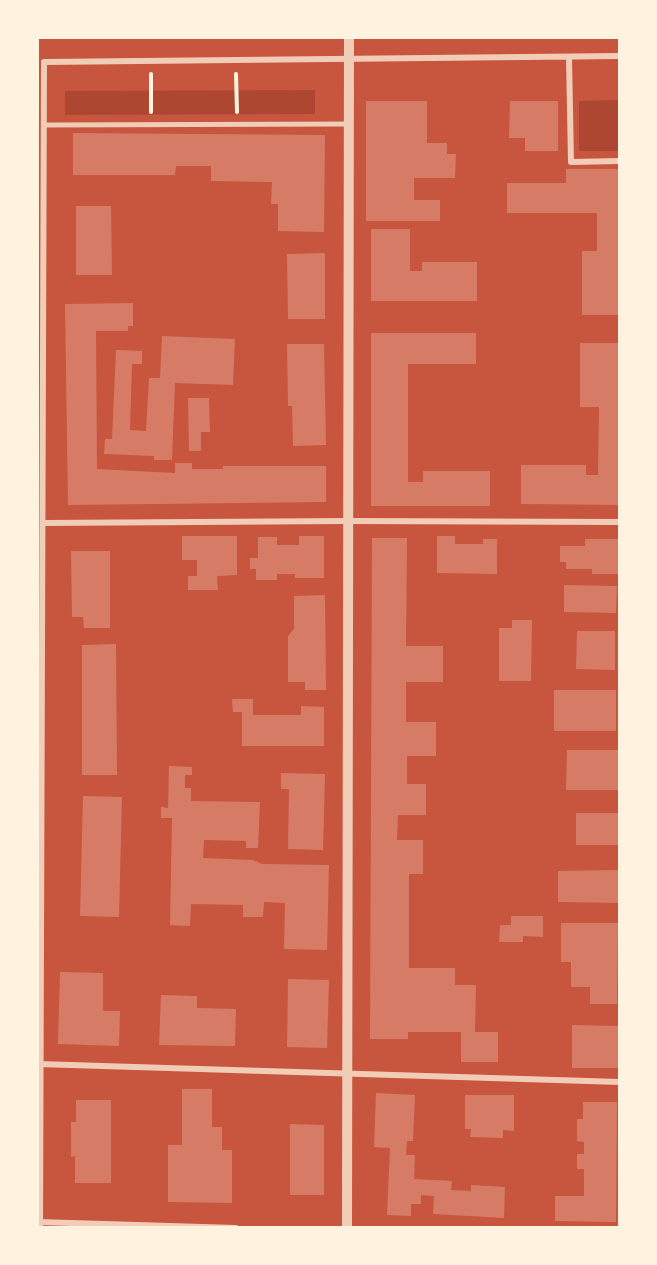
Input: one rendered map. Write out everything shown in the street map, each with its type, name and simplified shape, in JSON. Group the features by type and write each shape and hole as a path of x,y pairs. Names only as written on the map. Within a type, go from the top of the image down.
{"street":[{"path":"347,1227 349,38"},
{"path":"236,1227 39,1224 40,523 45,62 620,56"},
{"path":"569,57 571,162 620,161"},
{"path":"44,125 349,124"},
{"path":"40,523 620,522"},
{"path":"39,1064 620,1082"}],"path":[{"path":"235,60 237,124"},
{"path":"151,61 151,125"}],"shaded area":[{"path":"315,90 315,114 65,115 65,91"},
{"path":"619,100 619,151 579,151 579,101"}],"building":[{"path":"366,101 427,101 427,143 447,143 447,154 456,154 455,178 414,178 414,200 440,200 440,221 366,221"},
{"path":"510,101 558,101 558,151 525,151 525,138 509,138"},
{"path":"73,133 325,135 324,232 278,231 278,204 271,204 272,182 211,181 211,166 176,166 175,175 73,175"},
{"path":"566,169 620,169 620,315 582,315 582,251 597,251 597,213 507,213 507,183 566,183"},
{"path":"76,206 111,206 112,275 76,275"},
{"path":"371,229 410,229 410,271 422,271 422,262 477,262 477,301 371,301"},
{"path":"325,253 325,319 288,319 287,254"},
{"path":"133,303 133,326 128,326 128,331 96,331 97,469 175,473 175,463 192,463 192,469 223,469 223,466 326,466 326,502 68,505 65,304"},
{"path":"371,333 476,333 476,364 408,364 408,482 423,482 423,471 490,471 490,506 371,506"},
{"path":"162,336 235,339 233,385 175,383 172,460 154,460 154,456 104,454 105,439 112,439 116,350 142,351 142,364 132,364 130,430 146,431 149,378 160,378"},
{"path":"580,343 620,343 620,505 521,504 521,465 586,465 586,475 598,475 599,407 580,407"},
{"path":"287,344 324,344 326,445 293,446 292,406 288,406"},
{"path":"188,398 209,398 210,432 201,432 201,451 189,451"},
{"path":"182,536 237,536 237,575 217,576 218,590 188,590 188,576 197,576 197,560 182,560"},
{"path":"299,536 324,536 324,578 295,578 295,574 277,574 277,580 256,580 256,569 250,569 250,558 258,558 258,537 277,537 277,545 299,545"},
{"path":"437,536 455,536 455,544 483,544 483,539 497,539 497,574 437,573"},
{"path":"372,538 407,538 406,646 443,646 443,682 406,682 406,722 436,722 436,756 407,756 407,784 426,784 426,815 398,815 397,840 423,840 423,874 409,874 409,968 455,968 455,985 476,985 475,1032 498,1032 498,1062 461,1062 461,1032 408,1032 408,1039 370,1039"},
{"path":"585,539 620,539 620,574 592,574 592,569 566,569 566,562 560,562 560,546 585,546"},
{"path":"71,551 110,551 110,628 84,628 83,617 72,617"},
{"path":"564,585 617,586 616,613 564,612"},
{"path":"325,595 326,690 305,690 305,682 288,682 288,636 294,629 294,596"},
{"path":"512,620 532,620 531,681 499,681 499,628 512,628"},
{"path":"577,631 615,631 615,670 576,669"},
{"path":"116,644 117,775 82,775 82,645"},
{"path":"554,690 616,690 616,731 554,731"},
{"path":"232,699 253,699 253,715 301,715 301,706 324,707 324,746 242,746 242,712 233,712"},
{"path":"567,750 619,750 619,790 566,790"},
{"path":"169,766 192,767 192,775 185,775 185,788 191,788 191,801 260,802 258,848 246,848 246,841 204,840 203,858 253,860 262,864 329,865 327,950 284,949 285,903 264,902 263,917 243,917 243,905 191,904 190,926 170,925 172,818 161,818 161,807 168,808"},
{"path":"281,773 325,774 323,850 288,849 289,789 281,789"},
{"path":"83,796 122,797 119,917 80,916"},
{"path":"576,813 619,813 619,845 576,845"},
{"path":"620,870 620,903 558,902 558,871"},
{"path":"511,916 543,916 543,937 523,936 523,942 499,942 500,925 511,925"},
{"path":"561,923 618,923 617,1004 590,1004 590,987 571,987 571,962 561,962"},
{"path":"60,972 103,973 103,1011 120,1011 119,1046 58,1044"},
{"path":"288,979 329,980 327,1048 287,1047"},
{"path":"161,995 197,996 197,1008 236,1009 235,1046 159,1045"},
{"path":"572,1025 619,1026 619,1068 572,1068"},
{"path":"182,1089 212,1089 212,1127 222,1127 222,1150 232,1150 232,1203 168,1202 168,1145 182,1145"},
{"path":"376,1093 415,1095 413,1141 407,1141 406,1155 415,1155 414,1179 452,1181 451,1190 471,1191 471,1185 505,1187 504,1218 433,1214 434,1196 421,1195 421,1204 411,1204 411,1216 387,1215 390,1148 374,1147"},
{"path":"465,1095 514,1095 514,1131 503,1130 503,1138 470,1137 471,1129 465,1129"},
{"path":"76,1100 111,1100 111,1183 75,1183 75,1156 71,1157 71,1122 76,1122"},
{"path":"583,1102 617,1102 616,1222 555,1221 555,1196 584,1196 584,1169 577,1169 577,1154 584,1154 584,1142 577,1141 577,1119 583,1119"},
{"path":"290,1124 324,1125 324,1195 290,1195"}]}
